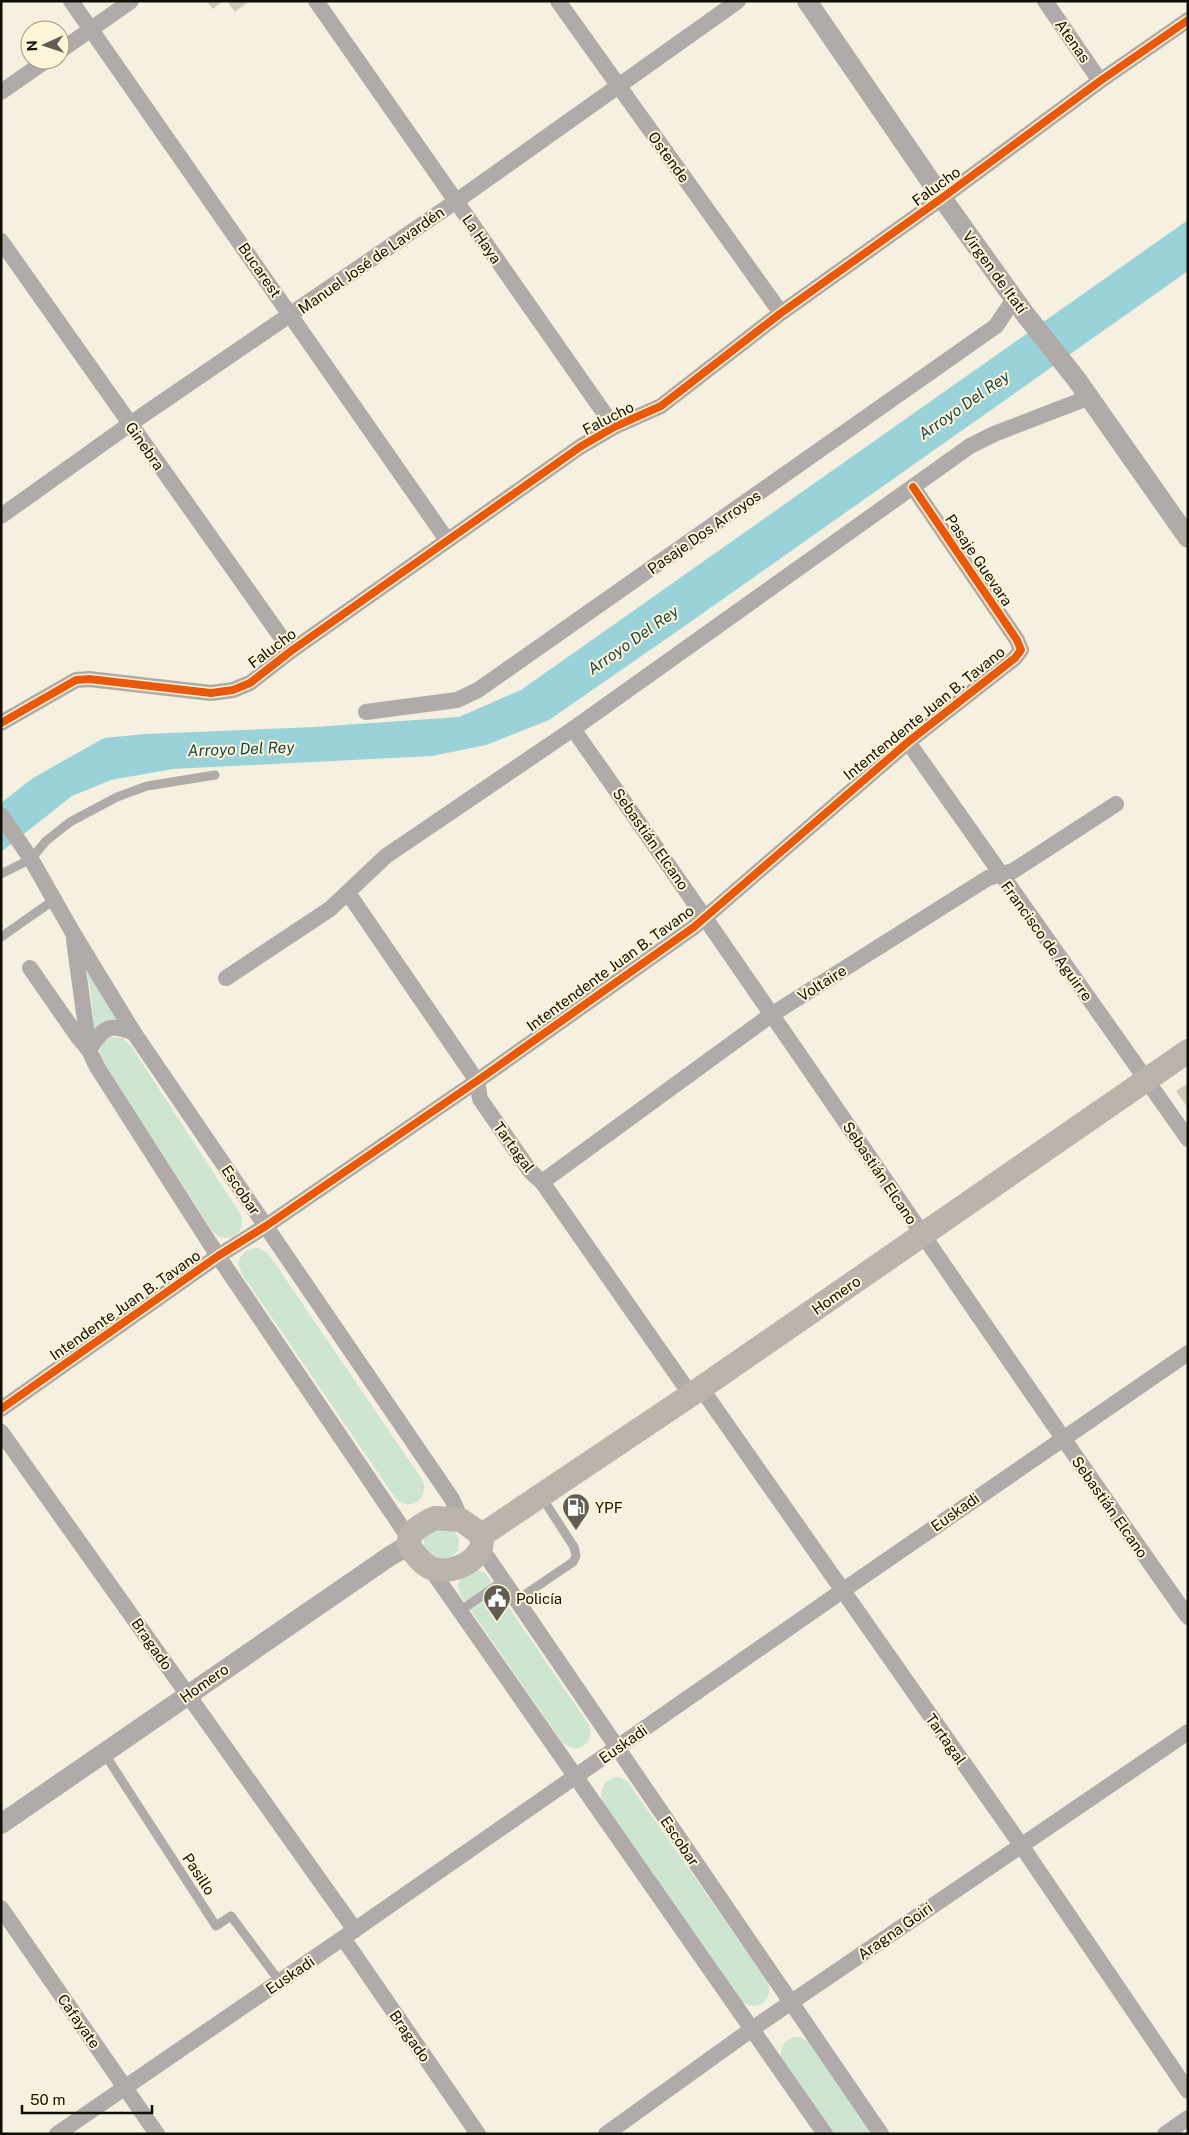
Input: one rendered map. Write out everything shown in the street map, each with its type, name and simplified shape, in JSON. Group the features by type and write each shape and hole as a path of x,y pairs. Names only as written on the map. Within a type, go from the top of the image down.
{"main road":[{"name":"Homero","path":"481,1541 541,1496 696,1392 1188,1051"},
{"path":"435,1518 461,1520 481,1541 470,1561 446,1570 430,1568 419,1560 409,1542 418,1528 435,1518"}],"street":[{"name":"Bucarest","path":"72,1 447,540"},
{"path":"70,44 132,1"},
{"name":"La Haya","path":"316,1 614,427"},
{"name":"Ostende","path":"558,1 780,313"},
{"name":"Manuel José de Lavardén","path":"1,516 130,424 455,202 738,1"},
{"name":"Virgen de Itatí","path":"807,1 942,198 1020,306 1078,380 1188,538"},
{"name":"Atenas","path":"1045,1 1100,82"},
{"name":"Falucho","path":"1,723 76,680 89,679 211,693 226,691 250,683 291,651 580,447 614,427 661,406 780,313 1188,20"},
{"path":"1,92 33,70"},
{"name":"Ginebra","path":"1,241 291,651"},
{"name":"Pasaje Dos Arroyos","path":"366,712 457,700 478,690 996,326 1020,306"},
{"path":"226,978 330,909 386,856 573,729 970,446 1090,397"},
{"name":"Pasaje Guevara","path":"913,487 1017,640 1021,650"},
{"name":"Intentendente Juan B. Tavano","path":"266,1226 477,1081 694,927 908,742 1015,658 1021,650"},
{"name":"Sebastián Elcano","path":"573,729 705,916 1062,1439 1188,1617"},
{"name":"Francisco de Aguirre","path":"908,742 1188,1139"},
{"name":"Voltaire","path":"542,1182 771,1015 988,878 1013,871 1116,804"},
{"name":"Escobar","path":"1,816 29,855 73,933 134,1032 452,1499 461,1520"},
{"name":"Tartagal","path":"348,893 477,1081 480,1099 530,1171 542,1182 842,1591 1021,1845 1188,2091"},
{"name":"Escobar","path":"73,933 89,1050"},
{"name":"Escobar","path":"30,968 89,1050 97,1067 218,1256 409,1542"},
{"path":"89,1050 99,1034 112,1027 119,1026 134,1032"},
{"name":"Intendente Juan B. Tavano","path":"1,1409 218,1256 266,1226"},
{"name":"Euskadi","path":"57,2134 124,2086 280,1982 617,1749 1188,1352"},
{"name":"Bragado","path":"1,1432 187,1694 349,1934 478,2134"},
{"name":"Escobar","path":"481,1541 504,1581 617,1749 881,2134"},
{"name":"Homero","path":"1,1824 409,1542"},
{"path":"430,1568 825,2134"},
{"name":"Aragna Goiri","path":"606,2134 752,2029 1188,1732"},
{"name":"Cafayate","path":"1,1908 156,2134"},
{"path":"1165,2134 1188,2118"}],"lane":[{"path":"1,874 29,855 61,828 117,797 147,786 215,775"},
{"path":"1,937 54,900"},
{"path":"517,1600 572,1562 576,1556 574,1547 541,1496"},
{"path":"460,1611 504,1581"},
{"name":"Pasillo","path":"104,1753 216,1926 231,1916 280,1982"}],"green space":[{"path":"83,957 123,1024 94,1032 91,994"},
{"path":"112,1037 123,1038 131,1046 241,1215 241,1227 235,1236 225,1238 213,1232 103,1063 100,1055 101,1048"},
{"path":"257,1248 270,1256 423,1481 423,1494 417,1502 407,1504 401,1503 396,1499 242,1274 238,1264 241,1257 250,1249"},
{"path":"452,1527 459,1538 458,1551 449,1559 436,1560 424,1547 424,1536 427,1531"},
{"path":"476,1569 486,1574 589,1725 589,1738 583,1746 573,1748 562,1742 461,1596 458,1585 461,1575"},
{"path":"619,1777 628,1782 768,1982 768,1995 762,2003 752,2006 740,2000 604,1804 601,1794 603,1786 609,1780"},
{"path":"793,2037 809,2041 873,2134 833,2134 781,2059 783,2045"}],"water":[{"name":"Arroyo Del Rey","path":"1188,220 1188,271 549,720 486,745 432,756 173,769 111,780 72,796 1,852 1,803 33,778 104,738 145,734 314,727 459,717 521,690"}],"building":[{"path":"206,1 223,1 213,9"},
{"path":"227,1 249,1 235,12"},
{"path":"1188,1083 1188,1108 1176,1091"}],"cycle path":[{"path":"1,723 76,680 89,679 211,693 233,690 250,683 291,651 580,447 614,427 661,406 781,313 942,198 1100,81 1188,20"},
{"path":"1,1409 218,1256 266,1226 477,1081 694,927 908,742 1015,658 1021,650 1017,640 913,487"}],"place":[{"name":"YPF","path":"576,1531"},
{"name":"Policía","path":"497,1622"}]}
